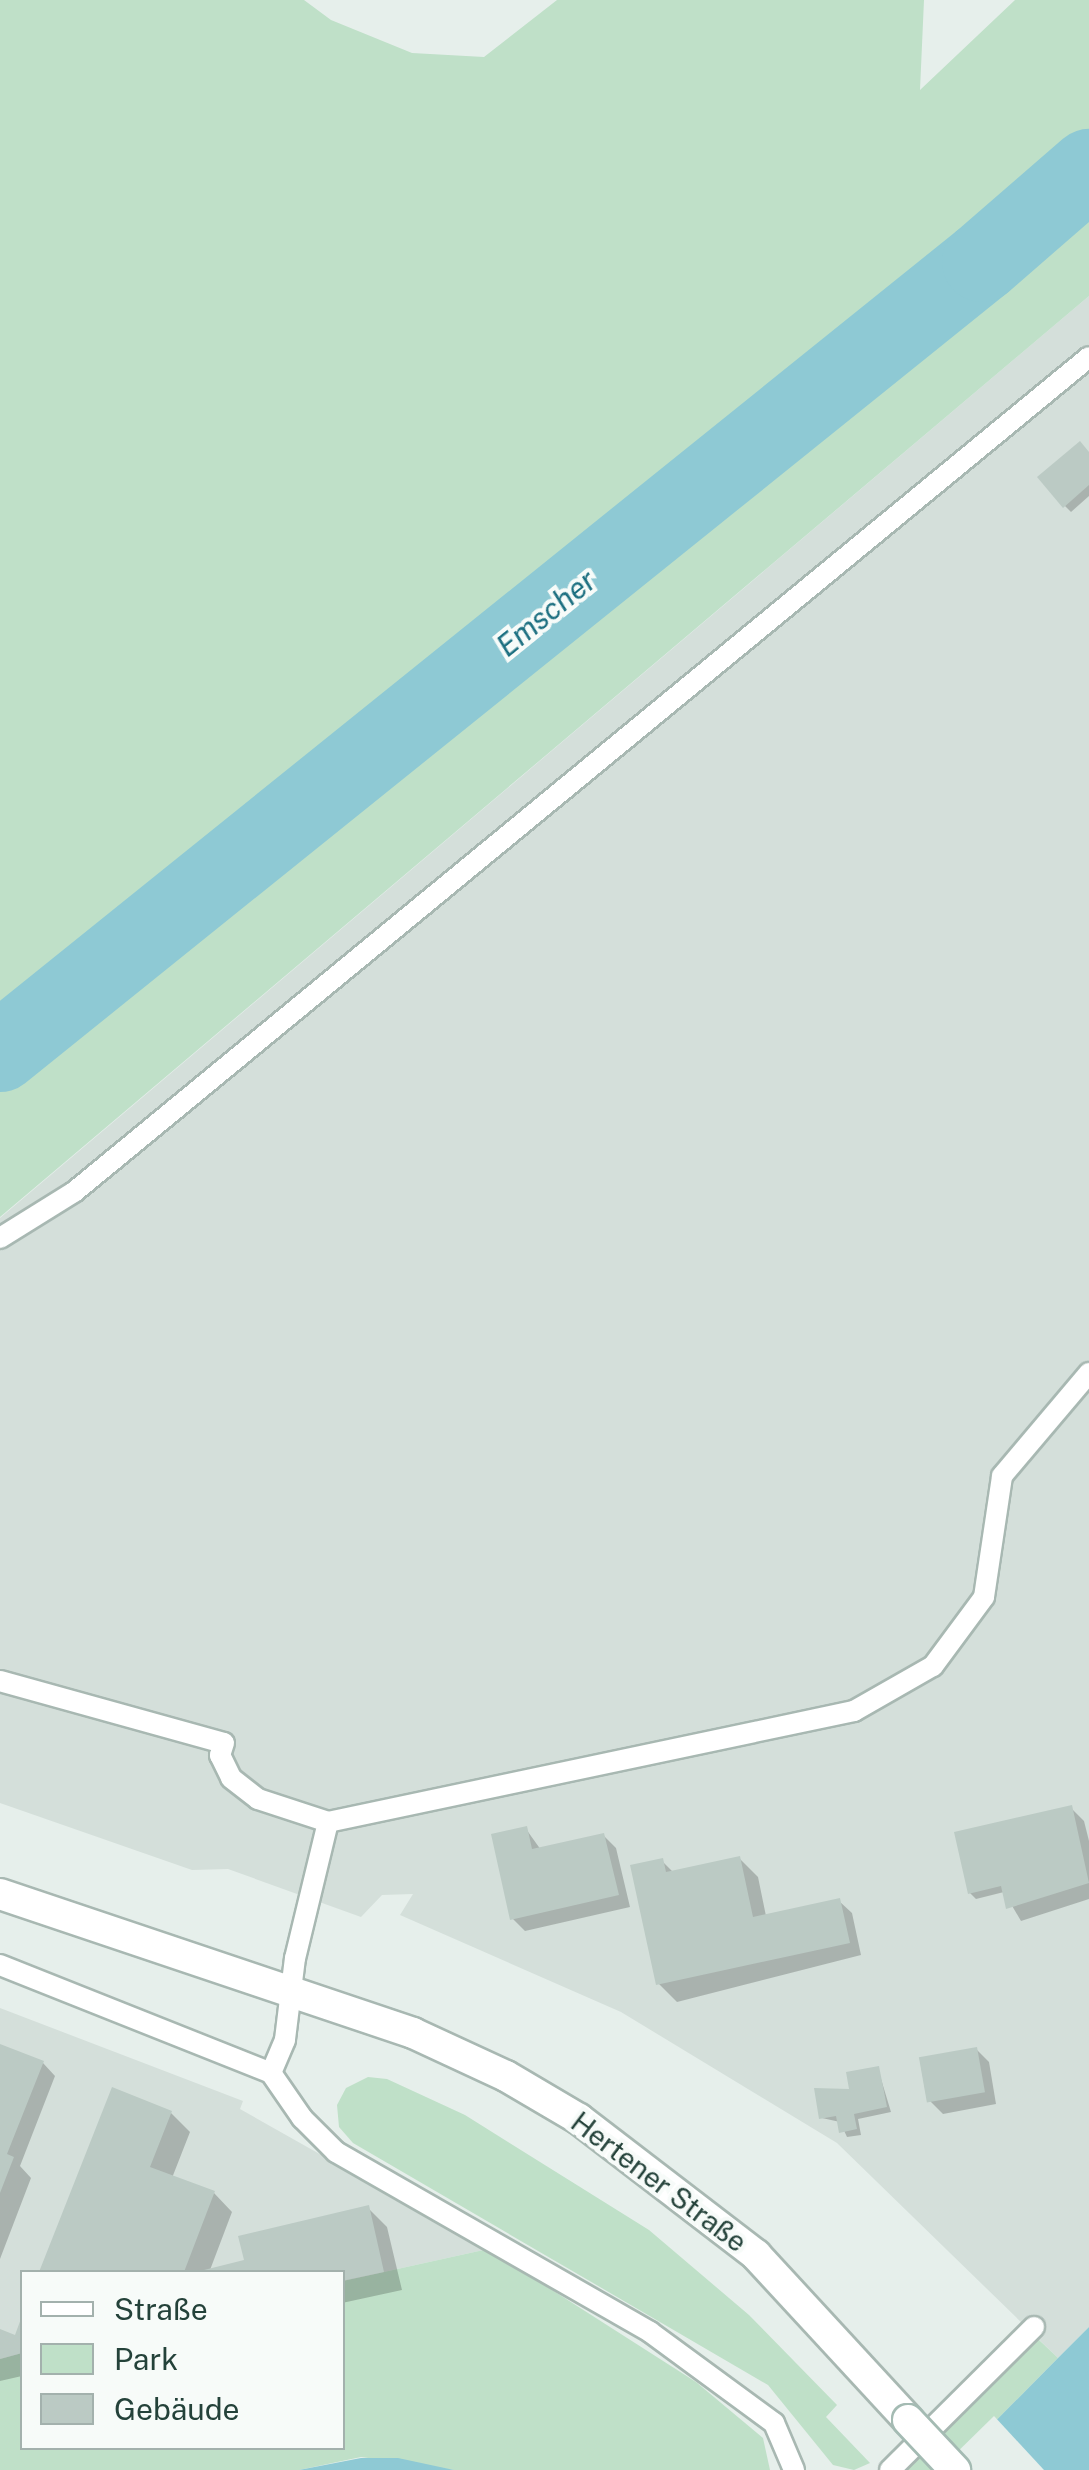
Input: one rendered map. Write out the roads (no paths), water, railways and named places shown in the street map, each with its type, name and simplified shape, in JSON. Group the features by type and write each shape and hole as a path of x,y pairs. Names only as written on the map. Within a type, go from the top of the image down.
{"main road":[{"name":"Hertener Straße","path":"0,1894 413,2033 578,2119 756,2255 955,2470"}],"lane":[{"path":"0,1238 74,1192 1089,356"},
{"path":"0,1681 224,1743 220,1755 231,1778 258,1799 328,1822 854,1712 934,1666 984,1597 1002,1476 1089,1373"},
{"path":"271,2073 294,1991 295,1958 328,1822"},
{"path":"0,1965 271,2073 336,2152 650,2332 774,2423 794,2470"},
{"path":"890,2470 1034,2328"}],"water":[{"path":"1089,2327 1089,2470 947,2470 1058,2358"},
{"path":"361,2458 398,2458 454,2470 299,2470"}],"waterway":[{"name":"Emscher","path":"0,1052 982,262 1089,169"}]}
